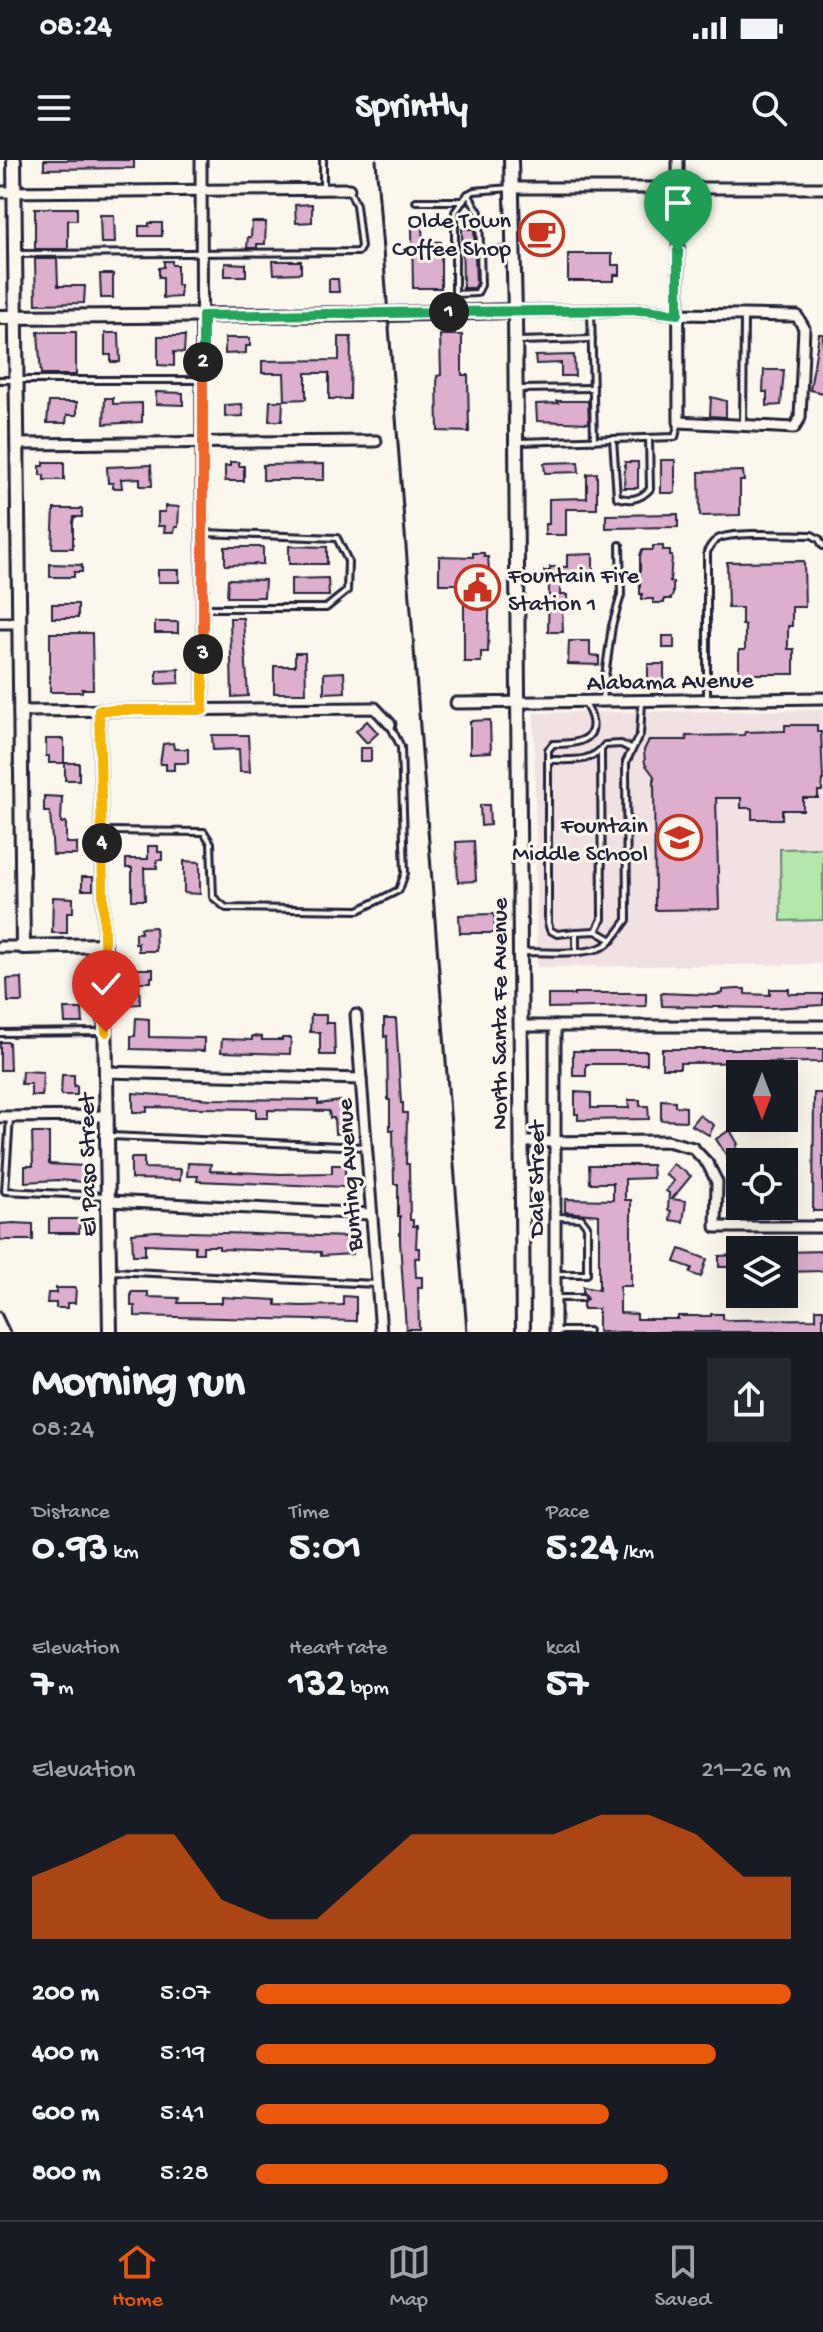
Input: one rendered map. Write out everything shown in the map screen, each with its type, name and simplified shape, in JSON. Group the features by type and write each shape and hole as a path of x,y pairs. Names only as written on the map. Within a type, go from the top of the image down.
{"main road":[{"path":"14,160 23,947 104,945"},
{"name":"North Santa Fe Avenue","path":"511,160 516,389 523,1332"},
{"path":"0,317 515,311"},
{"path":"0,444 16,444"},
{"name":"El Paso Street","path":"104,945 110,1332"}],"street":[{"path":"201,160 203,710"},
{"path":"515,311 645,310 678,314 797,316 804,328 800,418 794,428 679,422 678,314 678,160"},
{"path":"511,188 823,188"},
{"path":"0,192 349,189"},
{"path":"16,444 376,441"},
{"path":"0,623 18,623"},
{"name":"Alabama Avenue","path":"456,703 823,698"},
{"path":"19,711 375,708 390,724"},
{"name":"El Paso Street","path":"99,710 104,945"},
{"path":"0,947 23,947"},
{"name":"Bunting Avenue","path":"356,1015 381,1332"},
{"path":"521,1026 823,1026"},
{"name":"Dale Street","path":"555,1026 555,1332"},
{"path":"106,1072 361,1079"},
{"path":"5,1117 107,1116"},
{"path":"521,1142 667,1141 693,1148 708,1164 717,1182 716,1227 823,1227"},
{"path":"109,1199 371,1214"}],"lane":[{"path":"323,160 323,190"},
{"path":"455,312 455,212 468,194 485,189 511,188"},
{"path":"15,254 358,252 361,247 356,205 349,189"},
{"path":"455,294 477,293 481,285 479,212 468,194"},
{"path":"416,201 463,201"},
{"path":"480,251 513,250"},
{"path":"591,310 594,440"},
{"path":"743,426 744,316"},
{"path":"515,341 592,339"},
{"path":"0,380 203,380"},
{"path":"516,389 593,388"},
{"path":"516,443 675,437 679,422"},
{"path":"613,439 617,497 627,500 642,497 650,489 649,438"},
{"path":"203,533 337,538 348,561 347,591 326,608 203,608"},
{"path":"707,699 707,552 710,545 718,538 735,535 812,535 823,546"},
{"path":"601,701 612,626 621,595 620,545"},
{"path":"519,952 591,952 612,940 627,920 626,762 640,734 642,700"},
{"path":"584,701 593,722 585,741 553,744 548,750 548,923 550,930 557,934 596,931 612,940"},
{"path":"102,831 204,832 211,843 213,897 226,908 359,910 399,890 405,873 401,747 390,724"},
{"path":"548,762 583,760 593,757 605,745 621,744 631,749"},
{"path":"596,931 602,919 601,751"},
{"path":"576,932 576,952"},
{"path":"0,1033 106,1032"},
{"path":"5,1117 5,1191 109,1199"},
{"path":"108,1136 366,1147"},
{"path":"555,1217 581,1218 587,1226 587,1274 555,1274"},
{"path":"110,1271 377,1284"},
{"path":"555,1298 582,1298"},
{"path":"555,1332 588,1331"}],"shaded area":[{"name":"Fountain Middle School","path":"823,710 823,964 537,967 534,713"}],"green space":[{"path":"823,848 823,920 781,921 780,849"}],"building":[{"path":"44,160 134,160 134,168 44,169"},
{"path":"312,204 312,222 296,223 295,205"},
{"path":"35,208 77,208 77,220 68,220 68,249 35,249"},
{"path":"536,212 548,212 549,222 554,223 554,237 536,237"},
{"path":"100,215 114,215 115,243 101,243"},
{"path":"252,222 266,222 265,244 247,248 248,237 251,237"},
{"path":"149,223 162,223 162,236 139,236 139,226 149,226"},
{"path":"412,228 422,228 423,241 441,242 441,288 413,288"},
{"path":"462,229 474,229 474,288 463,288"},
{"path":"568,254 612,254 612,265 620,265 620,275 614,275 614,281 568,281"},
{"path":"35,259 57,259 58,286 85,286 84,303 36,304"},
{"path":"164,261 177,265 180,297 163,298 163,277 159,277 159,268 164,267"},
{"path":"273,261 301,261 301,273 274,274"},
{"path":"225,263 246,264 246,276 225,276"},
{"path":"100,274 113,274 113,298 101,298"},
{"path":"329,279 338,279 339,292 329,292"},
{"path":"38,332 76,332 76,375 41,375"},
{"path":"105,333 119,333 120,362 111,362 111,355 105,355"},
{"path":"819,334 823,334 823,393 810,390"},
{"path":"440,335 462,335 462,375 468,375 469,432 438,431"},
{"path":"158,336 185,336 184,353 174,352 174,366 158,365"},
{"path":"339,337 351,337 350,399 329,399 329,373 306,373 306,399 285,400 284,373 262,373 262,361 339,360"},
{"path":"225,338 250,338 250,346 246,346 246,353 225,354"},
{"path":"574,355 575,376 561,376 561,363 536,364 535,356"},
{"path":"764,370 784,370 781,405 767,406 767,392 763,392"},
{"path":"156,392 183,393 183,405 156,404"},
{"path":"711,397 726,401 726,417 710,416"},
{"path":"105,398 113,398 113,404 142,403 142,422 104,424"},
{"path":"270,401 283,401 282,421 269,421"},
{"path":"588,401 589,423 537,421 536,404"},
{"path":"49,402 77,402 77,415 67,415 66,423 47,423"},
{"path":"242,404 243,416 225,417 225,405"},
{"path":"661,460 675,460 675,493 661,493"},
{"path":"44,462 64,462 64,480 44,480 44,475 40,475 40,466 44,466"},
{"path":"230,462 239,462 239,466 244,466 244,481 225,481 225,466 230,466"},
{"path":"578,462 579,472 545,473 544,463"},
{"path":"625,462 638,462 638,488 624,488"},
{"path":"324,464 324,480 263,480 263,465"},
{"path":"151,465 152,486 140,486 140,478 121,479 122,488 113,488 113,483 108,483 107,467"},
{"path":"743,471 740,515 700,516 699,472"},
{"path":"597,473 597,509 566,509 566,535 545,535 545,524 549,524 549,499 587,498 587,474"},
{"path":"165,506 179,507 178,527 174,532 164,532 165,526 158,526 158,512 165,512"},
{"path":"54,509 82,509 82,517 74,517 73,548 52,548"},
{"path":"678,514 678,527 606,528 606,515"},
{"path":"289,546 327,547 327,564 289,564"},
{"path":"653,546 663,546 663,550 670,550 672,556 670,582 673,582 673,594 671,599 664,599 664,603 642,599 640,594 640,556 642,550 653,550"},
{"path":"225,547 263,547 263,564 225,565"},
{"name":"Fountain Fire Station 1","path":"473,553 484,553 484,557 488,557 488,652 481,652 481,662 464,662 464,584 439,584 439,556 473,557"},
{"path":"593,554 593,578 560,578 560,595 567,595 568,609 562,610 563,632 548,632 549,582 544,582 544,571 550,571 550,567 567,567 567,555"},
{"path":"804,561 805,607 792,607 792,626 788,626 788,649 794,649 794,674 739,674 739,650 745,650 745,625 742,625 742,608 728,608 727,562"},
{"path":"50,564 82,565 82,572 74,572 74,577 50,577"},
{"path":"158,570 179,570 179,582 158,582"},
{"path":"328,578 329,596 291,596 291,579"},
{"path":"228,579 265,580 264,597 227,597"},
{"path":"52,604 78,604 78,618 52,618"},
{"path":"230,618 243,618 248,696 232,697"},
{"path":"155,622 178,622 178,633 155,633"},
{"path":"50,633 92,633 93,689 50,692"},
{"path":"663,636 674,636 674,648 663,648"},
{"path":"569,641 590,641 590,655 599,656 599,665 568,664"},
{"path":"295,653 305,653 306,693 274,693 274,666 295,666"},
{"path":"648,664 664,664 664,681 648,681"},
{"path":"179,669 179,683 157,684 157,670"},
{"path":"344,672 345,692 324,693 324,673"},
{"path":"490,720 491,752 470,753 470,721"},
{"path":"367,721 378,733 367,743 356,731"},
{"path":"785,725 817,725 817,732 821,732 823,779 818,798 803,798 803,810 782,810 782,819 752,819 752,808 741,808 741,798 716,798 719,909 655,910 654,776 645,764 644,750 649,740 687,740 686,736 785,731"},
{"path":"212,735 248,735 250,772 240,772 239,749 213,750"},
{"path":"46,739 64,739 64,763 49,763"},
{"path":"173,743 174,749 188,749 188,763 174,763 174,770 166,770 166,764 160,764 163,744"},
{"path":"360,748 371,748 371,761 360,761"},
{"path":"65,763 79,763 79,780 65,780"},
{"path":"44,796 62,797 61,823 66,822 66,843 77,843 77,855 53,855 50,812 44,812"},
{"path":"480,805 489,805 490,825 481,826"},
{"path":"474,841 476,881 458,882 456,842"},
{"path":"148,846 158,846 162,860 157,860 157,868 144,868 145,900 132,900 132,868 126,868 126,859 148,859"},
{"path":"184,861 200,862 200,894 184,893"},
{"path":"82,877 93,877 93,890 82,890"},
{"path":"53,897 73,898 73,912 67,912 67,933 52,933"},
{"path":"494,914 495,933 460,933 459,915"},
{"path":"155,927 156,951 138,951 135,933 141,933 140,928"},
{"path":"129,969 153,969 153,977 151,982 139,982 140,1004 121,1005 121,990 130,990"},
{"path":"22,978 23,1002 8,1002 7,979"},
{"path":"745,989 745,994 770,995 770,989 789,989 789,994 823,994 823,1005 770,1008 662,1006 661,993 714,995 723,993 723,990"},
{"path":"646,993 646,1006 548,1008 548,995"},
{"path":"64,1009 82,1009 83,1023 65,1023"},
{"path":"311,1015 326,1015 326,1023 334,1023 335,1055 320,1055 320,1032 310,1032"},
{"path":"136,1018 149,1019 149,1037 204,1038 204,1051 131,1049"},
{"path":"384,1019 396,1019 401,1103 403,1113 407,1113 406,1164 409,1164 410,1220 413,1220 413,1226 417,1226 419,1258 415,1258 416,1277 422,1277 422,1288 418,1288 419,1329 406,1329"},
{"path":"252,1036 262,1037 262,1040 291,1038 290,1054 221,1052 222,1039 252,1040"},
{"path":"0,1042 9,1042 10,1070 0,1070"},
{"path":"662,1049 823,1049 823,1062 726,1060 726,1063 680,1063 680,1068 662,1068"},
{"path":"573,1051 647,1051 647,1064 586,1064 586,1076 573,1076"},
{"path":"22,1071 43,1072 42,1096 31,1096 31,1084 21,1084"},
{"path":"62,1075 74,1075 77,1095 61,1095"},
{"path":"575,1092 591,1093 591,1108 629,1108 628,1100 640,1100 640,1106 648,1106 649,1119 578,1120"},
{"path":"133,1093 211,1099 318,1100 318,1104 341,1101 344,1133 335,1134 334,1118 330,1118 329,1111 268,1110 268,1118 256,1118 256,1109 147,1107 147,1112 133,1112"},
{"path":"814,1093 823,1093 823,1211 813,1211"},
{"path":"661,1100 675,1101 675,1106 686,1107 686,1121 661,1120"},
{"path":"699,1115 714,1125 709,1135 691,1125"},
{"path":"731,1132 737,1148 726,1148 726,1155 716,1139"},
{"path":"32,1133 49,1133 49,1164 84,1166 84,1182 25,1182 25,1166 33,1166"},
{"path":"131,1158 144,1158 144,1168 181,1169 180,1180 131,1179"},
{"path":"188,1163 211,1164 210,1171 280,1174 332,1173 332,1165 345,1165 345,1187 197,1181 198,1176 187,1176"},
{"path":"673,1164 691,1176 672,1199 686,1201 683,1222 670,1220 671,1211 668,1210 669,1193 666,1191 674,1181 665,1174"},
{"path":"589,1165 652,1165 653,1178 625,1179 625,1200 631,1200 631,1286 620,1286 620,1313 637,1314 637,1319 723,1314 723,1319 727,1320 816,1319 816,1309 823,1309 823,1332 598,1332 598,1309 583,1309 587,1299 583,1287 599,1290 599,1215 565,1212 565,1199 613,1200 613,1183 590,1183"},
{"path":"49,1219 80,1219 79,1233 49,1233"},
{"path":"0,1224 33,1224 33,1240 0,1240"},
{"path":"156,1231 351,1237 352,1254 321,1256 321,1252 219,1249 219,1246 203,1246 203,1253 195,1253 195,1246 145,1244 145,1255 133,1255 132,1233"},
{"path":"680,1249 707,1259 701,1277 690,1273 692,1268 675,1262"},
{"path":"823,1251 823,1271 798,1272 798,1252"},
{"path":"719,1256 726,1256 726,1267 719,1267"},
{"path":"56,1288 76,1288 75,1303 67,1303 67,1308 56,1308 56,1303 47,1303 48,1293 56,1293"},
{"path":"131,1292 148,1292 148,1297 179,1298 178,1303 222,1303 222,1297 276,1300 276,1305 302,1306 343,1305 343,1296 356,1297 356,1321 135,1316"}],"railway":[{"path":"376,160 467,1332"},
{"path":"0,1311 10,1332"}],"place":[{"name":"Olde Town Coffee Shop","path":"542,233"},
{"name":"Fountain Fire Station 1","path":"477,588"},
{"name":"Fountain Middle School","path":"679,838"}],"route":[{"path":"106,1032 99,710 203,710 203,316 645,310 678,314 678,251"}]}
